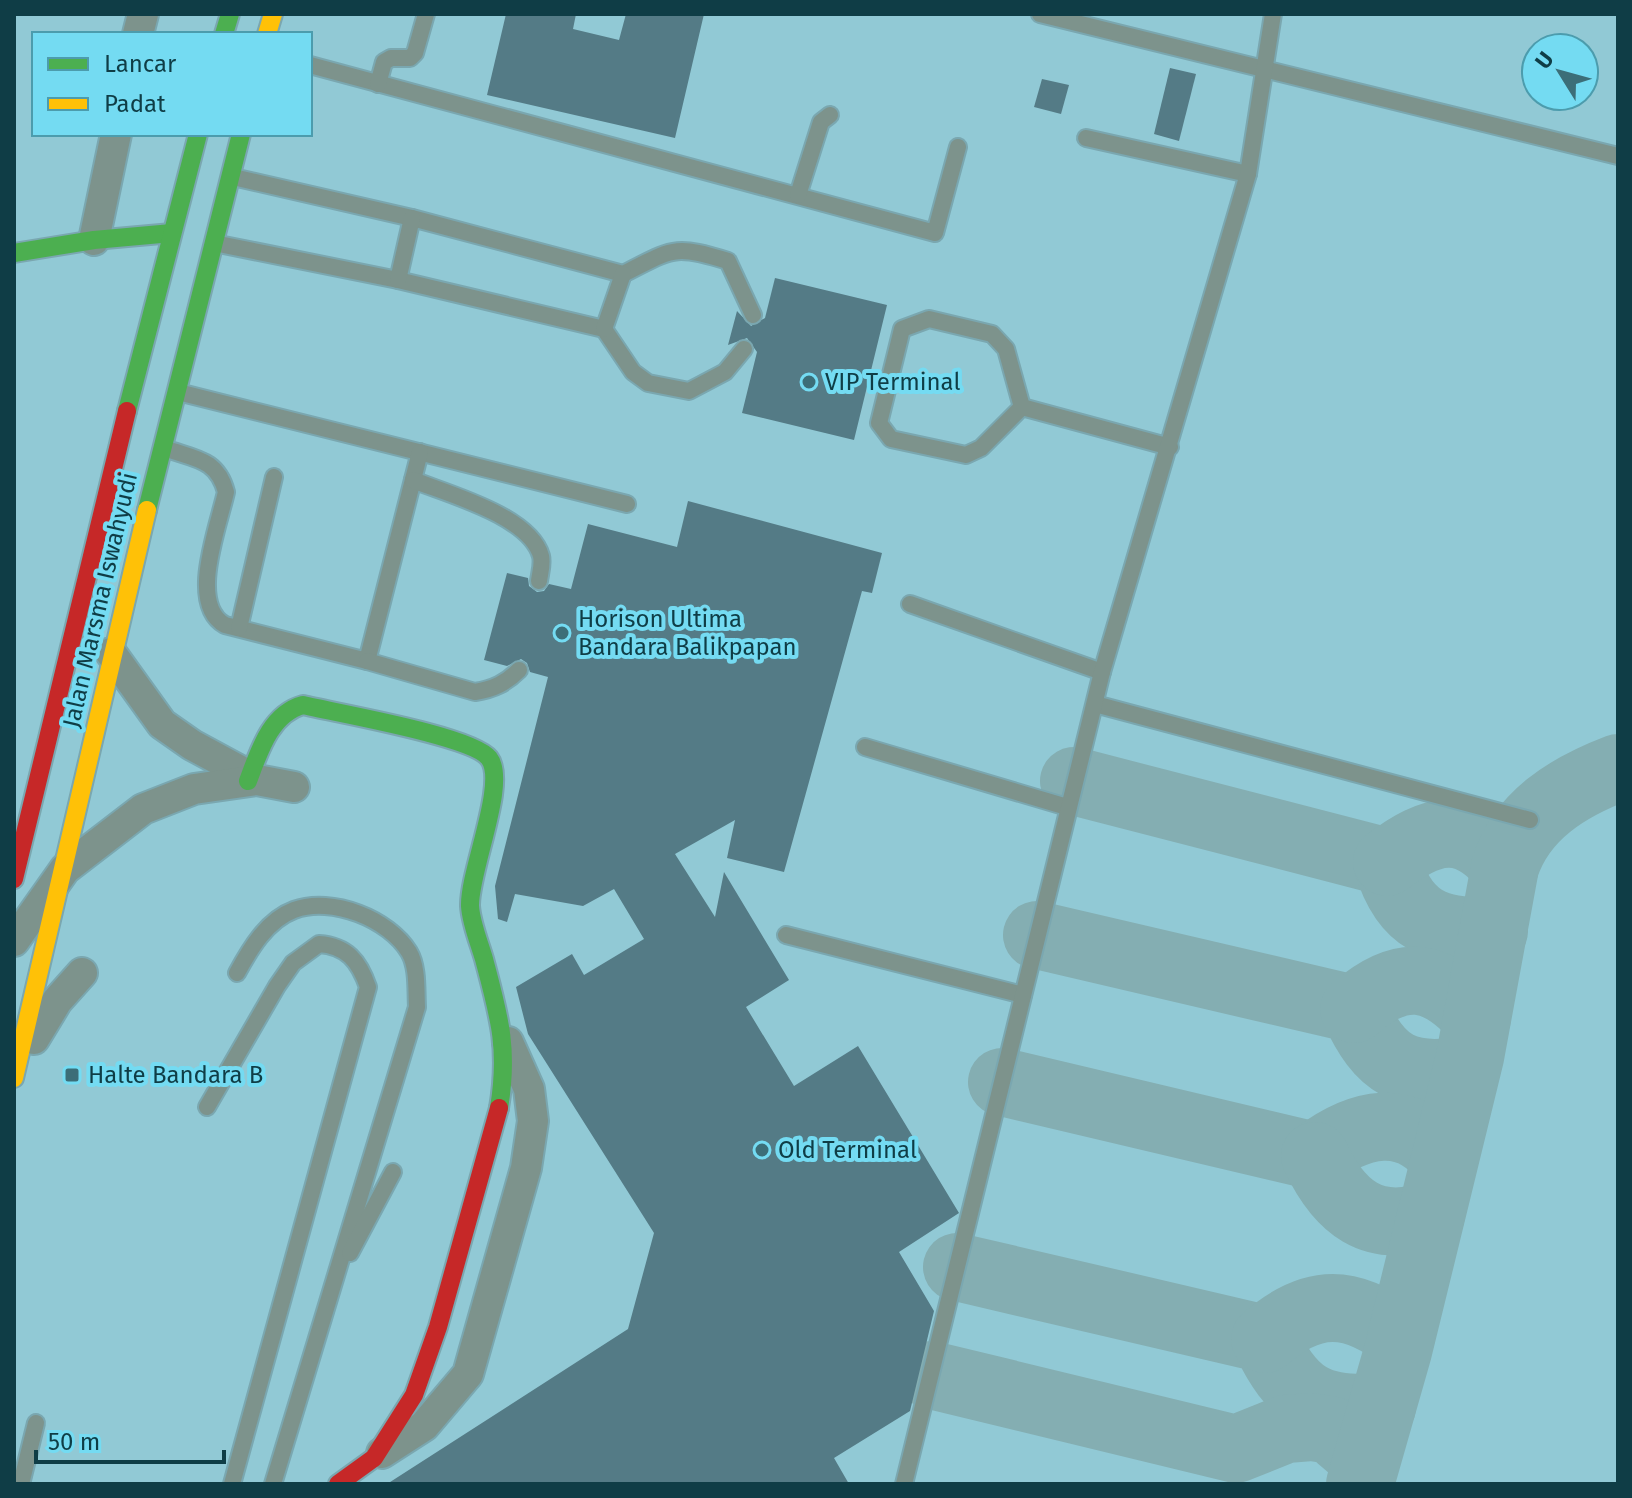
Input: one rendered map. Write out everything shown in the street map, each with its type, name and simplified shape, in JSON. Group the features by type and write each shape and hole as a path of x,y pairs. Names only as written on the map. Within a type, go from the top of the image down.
{"main road":[{"name":"Jalan Marsma Iswahyudi","path":"14,879 73,625 193,238 210,170 199,136"},
{"name":"Jalan Marsma Iswahyudi","path":"16,1072 65,869 111,653 175,391 193,238 210,170 239,136"},
{"path":"14,253 94,240 193,238"},
{"path":"252,778 281,714 291,705 303,705 465,743 490,756 496,777 471,883 470,909 504,1033 504,1079 497,1122 438,1327 414,1395 394,1432 374,1458 338,1484"}],"street":[{"path":"94,240 116,136"},
{"path":"111,653 162,724 192,745 252,778 294,787"},
{"path":"14,941 65,869 143,809 194,789 252,778"},
{"path":"16,1072 57,1001 82,973"},
{"path":"374,1458 424,1426 468,1374 526,1168 533,1121 529,1089 504,1033"}],"lane":[{"path":"378,84 384,62 391,58 410,58 415,53 426,14"},
{"path":"1040,14 1618,156"},
{"path":"904,1484 1102,672 1248,174 1273,14"},
{"path":"312,66 935,233 958,147"},
{"path":"798,195 821,122 830,115"},
{"path":"1086,138 1248,174"},
{"path":"210,170 412,218 623,274 672,249 686,248 728,261 753,315"},
{"path":"398,280 412,218"},
{"path":"193,238 398,280 604,329 633,372 648,383 689,391 725,372 744,349"},
{"path":"604,329 623,274"},
{"path":"929,319 992,334 1006,349 1022,407 981,448 966,455 891,439 879,423 902,329 929,319"},
{"path":"175,391 627,504"},
{"path":"1022,407 1170,447"},
{"path":"161,447 209,464 222,479 226,492 206,582 206,603 212,618 475,692 507,682 519,670"},
{"path":"367,661 420,452"},
{"path":"239,628 274,477"},
{"path":"413,480 492,511 519,527 537,546 542,560 539,581"},
{"path":"910,604 1102,672"},
{"path":"1095,704 1530,820"},
{"path":"865,747 1067,807"},
{"path":"237,973 252,945 272,925 295,910 317,907 369,916 410,953 417,1007 273,1484"},
{"path":"786,935 1023,995"},
{"path":"207,1107 293,963 319,944 334,945 350,953 368,987 232,1484"},
{"path":"332,1286 393,1172"},
{"path":"21,1484 36,1423"}],"building":[{"path":"506,14 576,14 573,29 619,40 626,14 704,14 675,138 487,95"},
{"path":"1170,68 1196,74 1179,141 1154,134"},
{"path":"1042,79 1069,85 1061,114 1034,107"},
{"name":"VIP Terminal","path":"775,278 887,305 854,440 742,413 757,352 747,338 728,345 737,311 751,326 765,318"},
{"name":"Old Terminal","path":"688,501 882,553 872,593 862,591 784,872 727,858 735,820 675,854 715,917 724,872 789,980 746,1007 794,1086 858,1046 959,1213 899,1252 934,1311 910,1411 834,1458 849,1484 387,1484 628,1329 654,1233 528,1034 516,987 572,954 584,975 644,939 614,889 583,906 515,894 507,922 498,919 495,886 548,677 530,672 527,663 521,659 507,666 484,660 507,573 528,578 529,586 537,592 544,591 549,584 571,589 588,524 677,547"}],"taxiway":[{"path":"1360,1484 1398,1351 1470,1057 1505,867 1523,832 1549,805 1582,784 1618,768"},
{"path":"1074,781 1387,862"},
{"path":"1387,862 1419,841 1448,834 1476,841 1505,867"},
{"path":"1387,862 1403,898 1425,919 1455,929 1494,931"},
{"path":"1037,935 1354,1009 1374,1044 1397,1065 1426,1073 1466,1070"},
{"path":"1354,1009 1388,986 1418,981 1433,984 1447,992 1477,1018"},
{"path":"1002,1082 1315,1156"},
{"path":"1315,1156 1348,1136 1382,1127 1415,1133 1430,1143 1444,1159"},
{"path":"1315,1156 1335,1190 1360,1212 1375,1219 1391,1221 1431,1215"},
{"path":"957,1267 1265,1339 1286,1375 1310,1397 1341,1407 1382,1407"},
{"path":"1265,1339 1300,1316 1333,1308 1366,1315 1401,1337"},
{"path":"931,1375 1236,1449 1286,1429 1311,1427 1331,1430 1358,1453"}],"traffic: fast":[{"path":"225,32 230,14"},
{"path":"127,411 197,136"},
{"path":"147,510 240,136"},
{"path":"14,253 94,240 172,233"},
{"path":"248,781 274,725 303,705 431,734 477,750 489,758 494,770 494,786 470,906 501,1032 503,1067 499,1108"}],"traffic: slow":[{"path":"268,32 273,14"},
{"path":"14,1078 147,510"}],"traffic: jam":[{"path":"14,879 127,411"},
{"path":"338,1484 374,1458 414,1395 438,1327 499,1108"}],"place":[{"name":"VIP Terminal","path":"809,382"},
{"name":"Horison Ultima Bandara Balikpapan","path":"562,633"},
{"name":"Halte Bandara B","path":"72,1075"},
{"name":"Old Terminal","path":"762,1150"}]}
